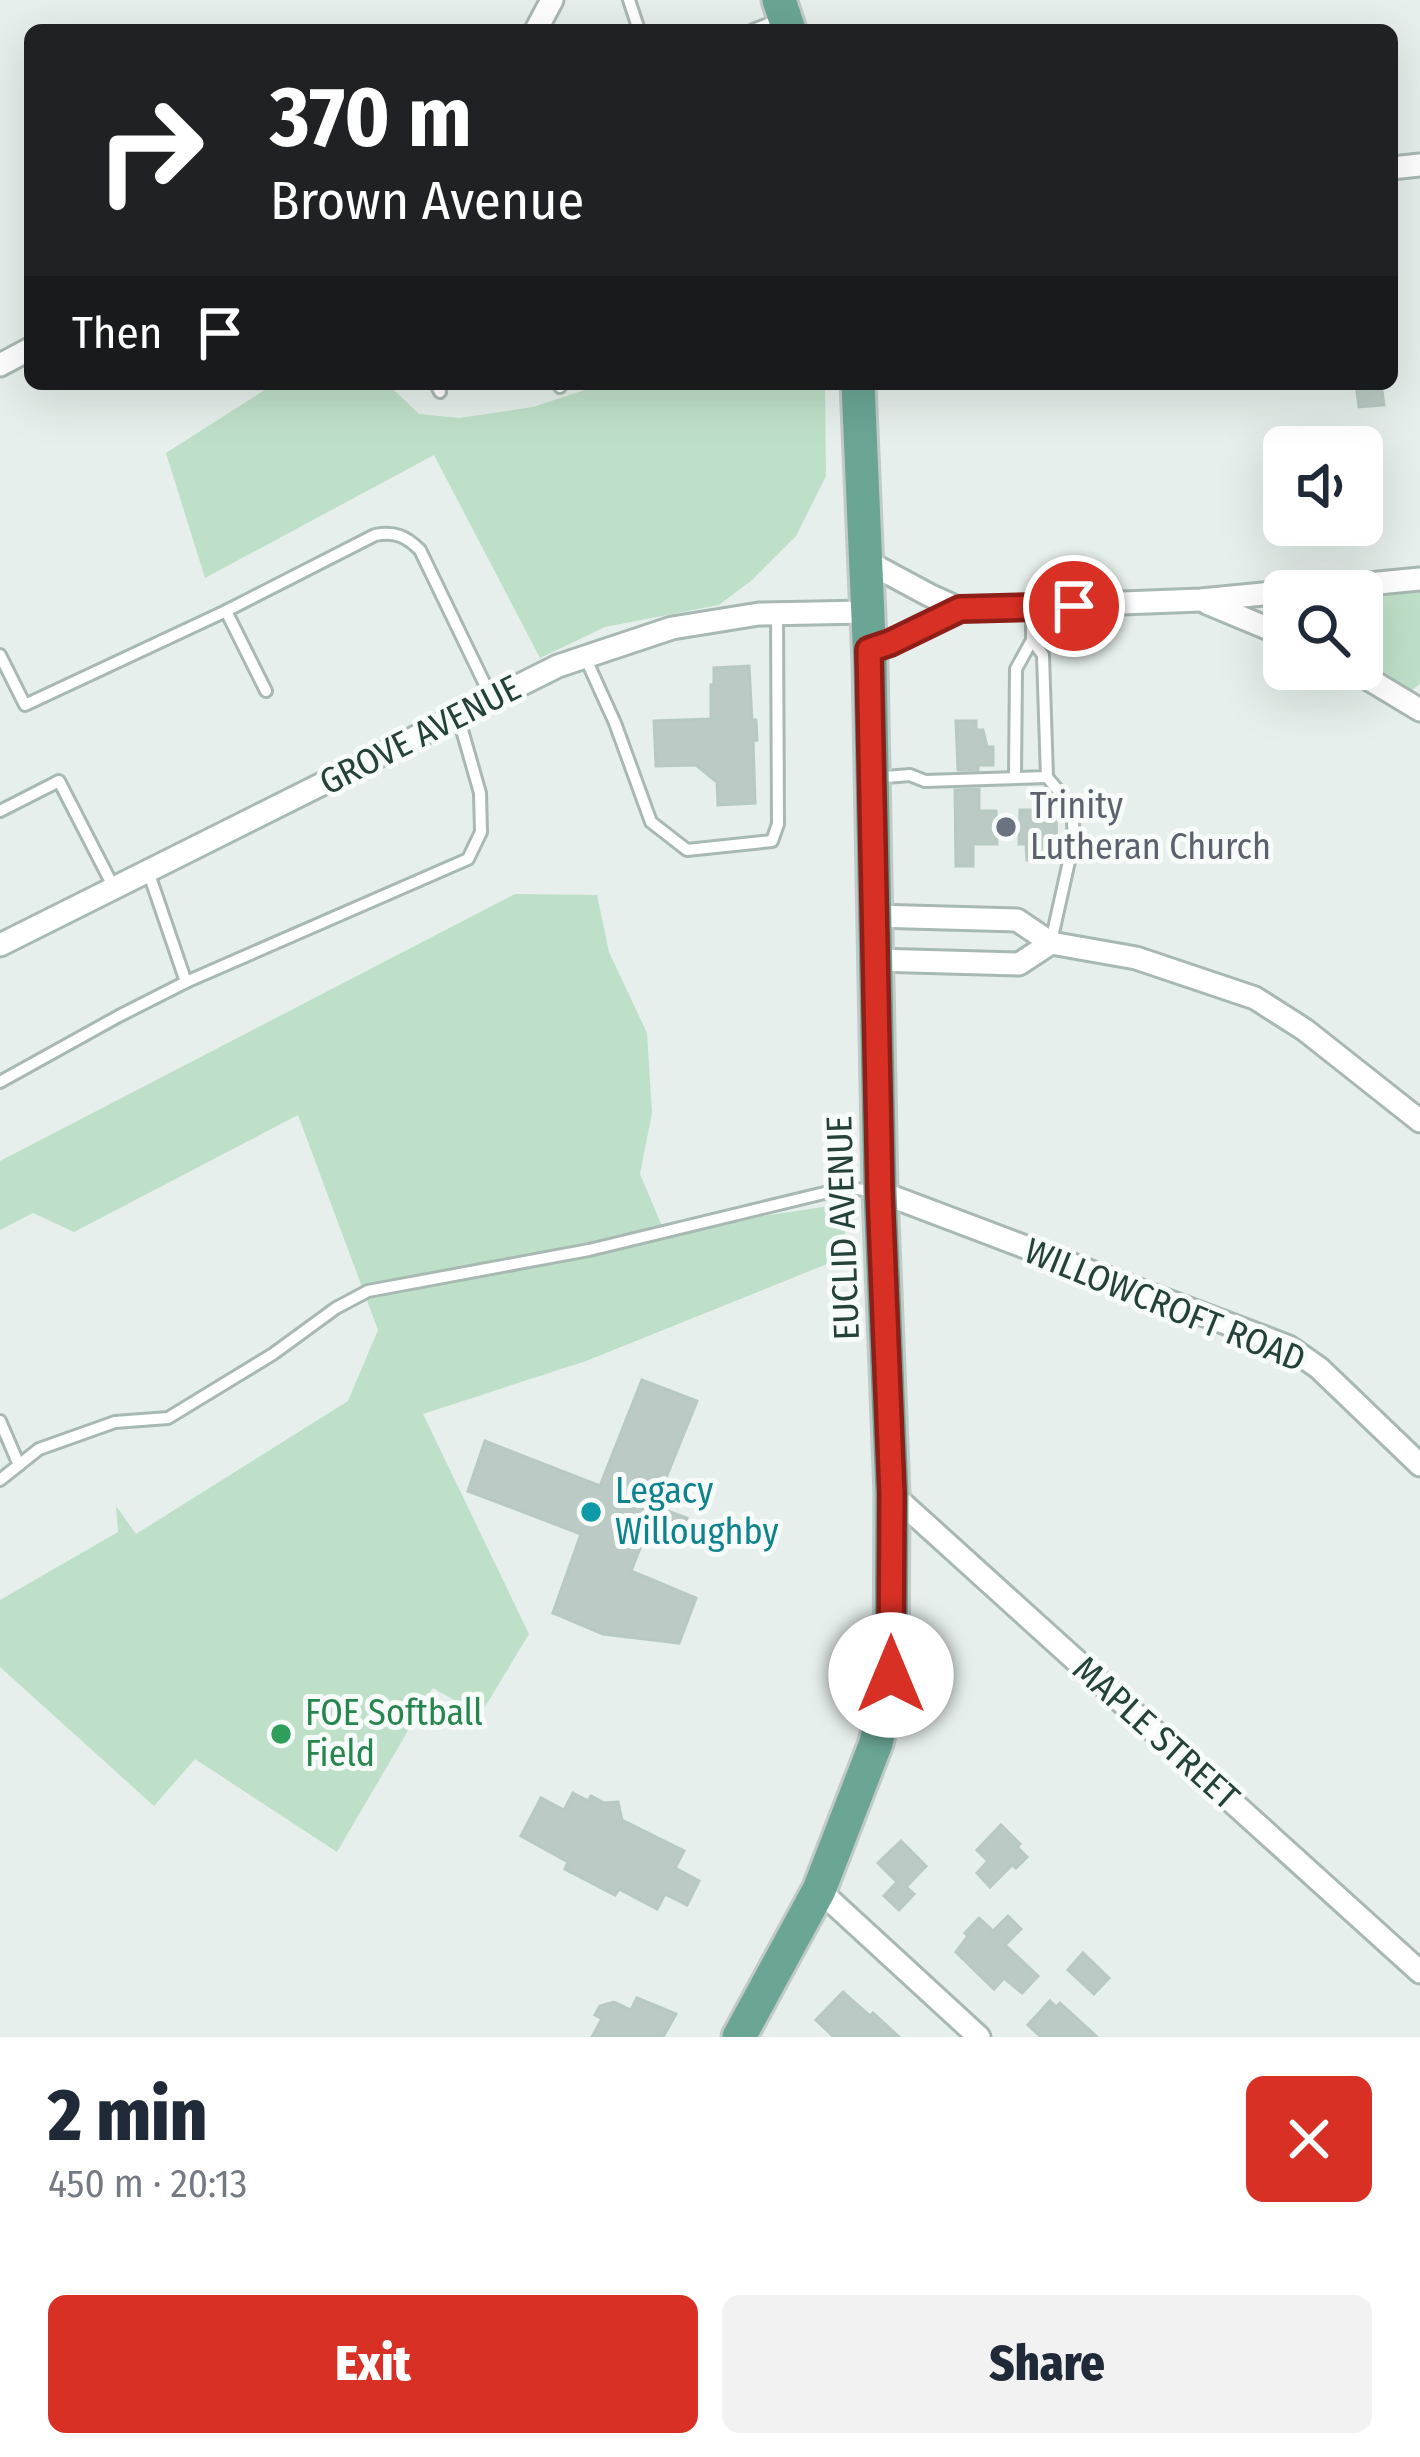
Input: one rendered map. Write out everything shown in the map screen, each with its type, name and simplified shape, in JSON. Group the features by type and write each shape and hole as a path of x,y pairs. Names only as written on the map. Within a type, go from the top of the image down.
{"main road":[{"name":"EUCLID AVENUE","path":"739,2037 818,1890 876,1743 891,1675 892,1494 858,390"}],"street":[{"path":"864,560 960,609 1263,594"},
{"path":"1383,583 1420,579"},
{"path":"1201,600 1263,626"},
{"path":"869,650 960,609"},
{"name":"GROVE AVENUE","path":"0,945 559,666 672,628 759,614 866,612"},
{"path":"1383,688 1420,710"},
{"path":"874,916 1016,920 1051,943 1136,958 1255,998 1305,1030 1420,1121"},
{"path":"875,960 1019,964 1051,943"},
{"name":"WILLOWCROFT ROAD","path":"880,1192 1289,1347 1319,1368 1420,1465"},
{"name":"MAPLE STREET","path":"892,1494 1420,1972"},
{"path":"818,1890 979,2037"}],"lane":[{"path":"0,655 25,705 375,535 390,532 420,550 492,699"},
{"path":"1015,776 1016,669 1032,640 1032,608"},
{"path":"226,611 266,691"},
{"path":"585,657 651,822 687,850 772,841 778,824 777,614"},
{"path":"1032,640 1043,655 1047,777 1072,807 1073,839 1051,943"},
{"path":"0,1082 186,982 468,859 481,832 480,793 458,716"},
{"path":"871,778 1047,777"},
{"path":"0,811 59,781 115,888"},
{"path":"148,871 186,982"},
{"path":"0,1480 39,1449 115,1422 168,1418 368,1291 589,1250 844,1188 880,1192"},
{"path":"0,1421 19,1466"}],"green space":[{"path":"265,390 394,390 419,414 459,418 533,407 585,390 825,390 826,476 796,536 752,580 719,605 605,627 540,658 434,455 205,578 166,453"},
{"path":"1420,591 1420,684 1412,690 1383,672 1383,596"},
{"path":"515,894 597,895 609,952 647,1033 652,1113 640,1174 664,1231 849,1203 842,1258 586,1361 423,1414 529,1634 480,1715 433,1688 337,1852 195,1759 154,1806 0,1667 0,1600 118,1532 116,1506 136,1534 348,1401 378,1330 298,1115 74,1232 33,1213 0,1230 0,1161"}],"building":[{"path":"1357,390 1382,390 1384,405 1359,407"},
{"path":"749,666 757,740 753,741 755,803 718,805 717,782 696,765 656,766 654,721 711,719 714,668"},
{"path":"956,721 976,721 987,747 993,747 993,765 958,770"},
{"path":"979,789 979,811 996,811 997,844 973,844 973,866 956,866 955,790"},
{"path":"1020,810 1056,810 1057,859 1027,860 1026,844 1019,844"},
{"name":"Legacy Willoughby","path":"642,1380 697,1401 657,1507 687,1518 676,1545 646,1533 631,1571 696,1598 679,1643 603,1634 553,1613 581,1534 468,1491 485,1441 600,1486"},
{"path":"573,1793 588,1801 591,1796 604,1803 618,1802 622,1820 684,1851 675,1868 699,1881 687,1905 665,1894 657,1909 619,1889 615,1895 565,1869 568,1862 521,1836 541,1798 564,1810"},
{"path":"1001,1825 1027,1857 990,1887 977,1873 988,1861 977,1850"},
{"path":"901,1841 926,1866 906,1887 914,1894 899,1910 884,1896 897,1882 878,1863"},
{"path":"1008,1916 1021,1929 1005,1945 1038,1976 1022,1993 1004,1978 994,1989 956,1952 979,1918 993,1931"},
{"path":"1083,1953 1109,1978 1094,1994 1068,1970"},
{"path":"843,1992 899,2037 834,2037 816,2020"},
{"path":"637,1998 676,2014 663,2037 592,2037 602,2019 595,2015 600,2006 614,2002 631,2010"},
{"path":"1050,2001 1056,2007 1060,2003 1097,2037 1041,2037 1028,2025"}],"place":[{"name":"Trinity Lutheran Church","path":"1006,827"},
{"name":"Legacy Willoughby","path":"591,1512"},
{"name":"FOE Softball Field","path":"281,1734"}],"route":[{"path":"891,1675 892,1494 880,1192 869,650 960,609 1074,606"}]}
